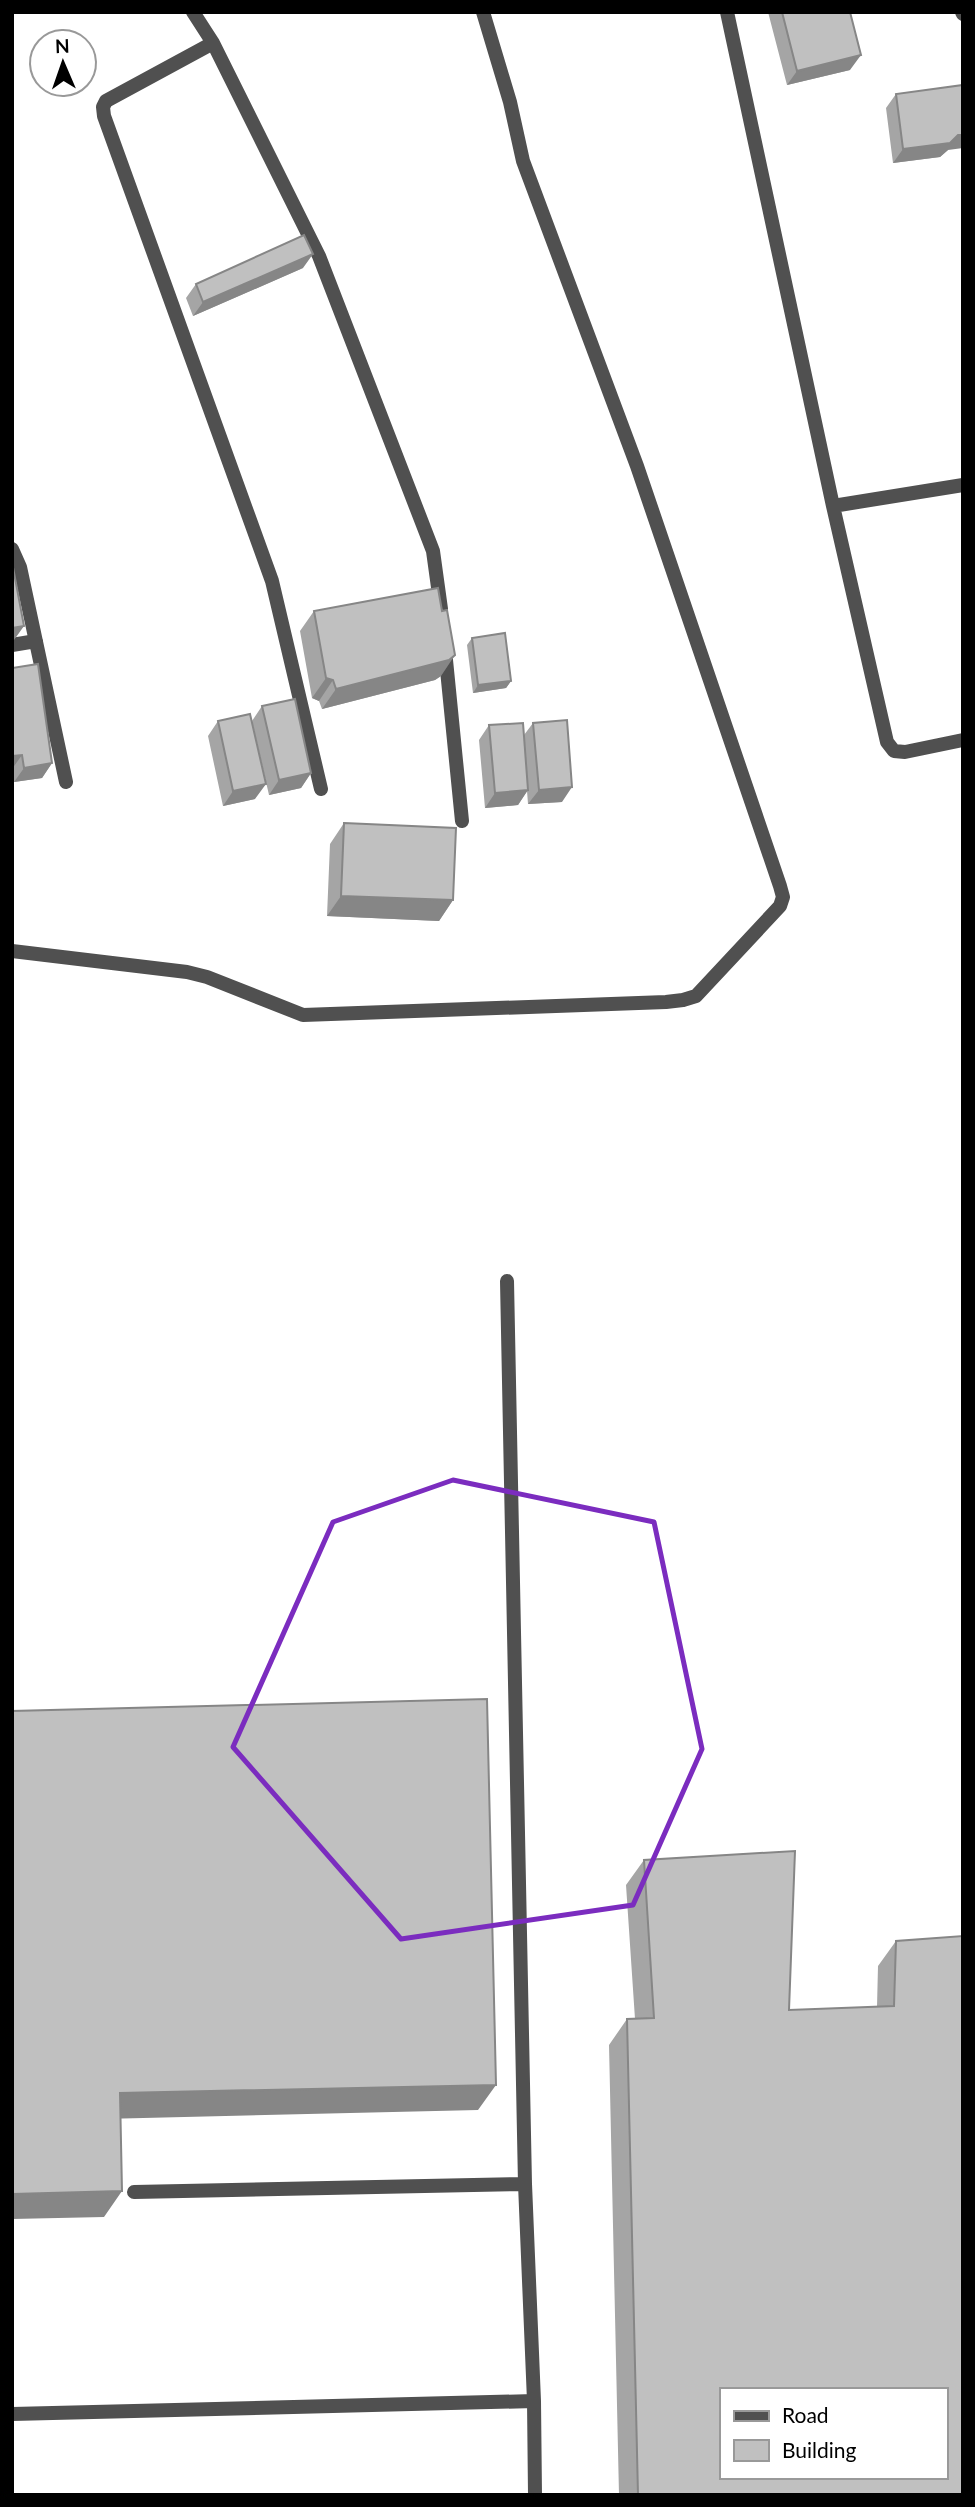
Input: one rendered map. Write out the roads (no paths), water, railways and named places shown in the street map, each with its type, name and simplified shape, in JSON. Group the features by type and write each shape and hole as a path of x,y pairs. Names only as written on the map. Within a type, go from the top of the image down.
{"street":[{"path":"193,12 213,43 319,256 433,551 462,821"},
{"path":"12,951 187,972 208,977 303,1015 666,1002 696,996 780,906 783,897 780,886 637,466 523,161 510,102 483,12"},
{"path":"727,12 887,743 894,751 905,752 963,740"},
{"path":"213,43 106,101 103,107 104,116 272,580 321,789"},
{"path":"833,506 963,485"},
{"path":"12,550 20,567 66,782"},
{"path":"12,645 36,641"},
{"path":"507,1281 525,2184 535,2495"},
{"path":"134,2192 525,2184"},
{"path":"12,2414 534,2401"}]}
